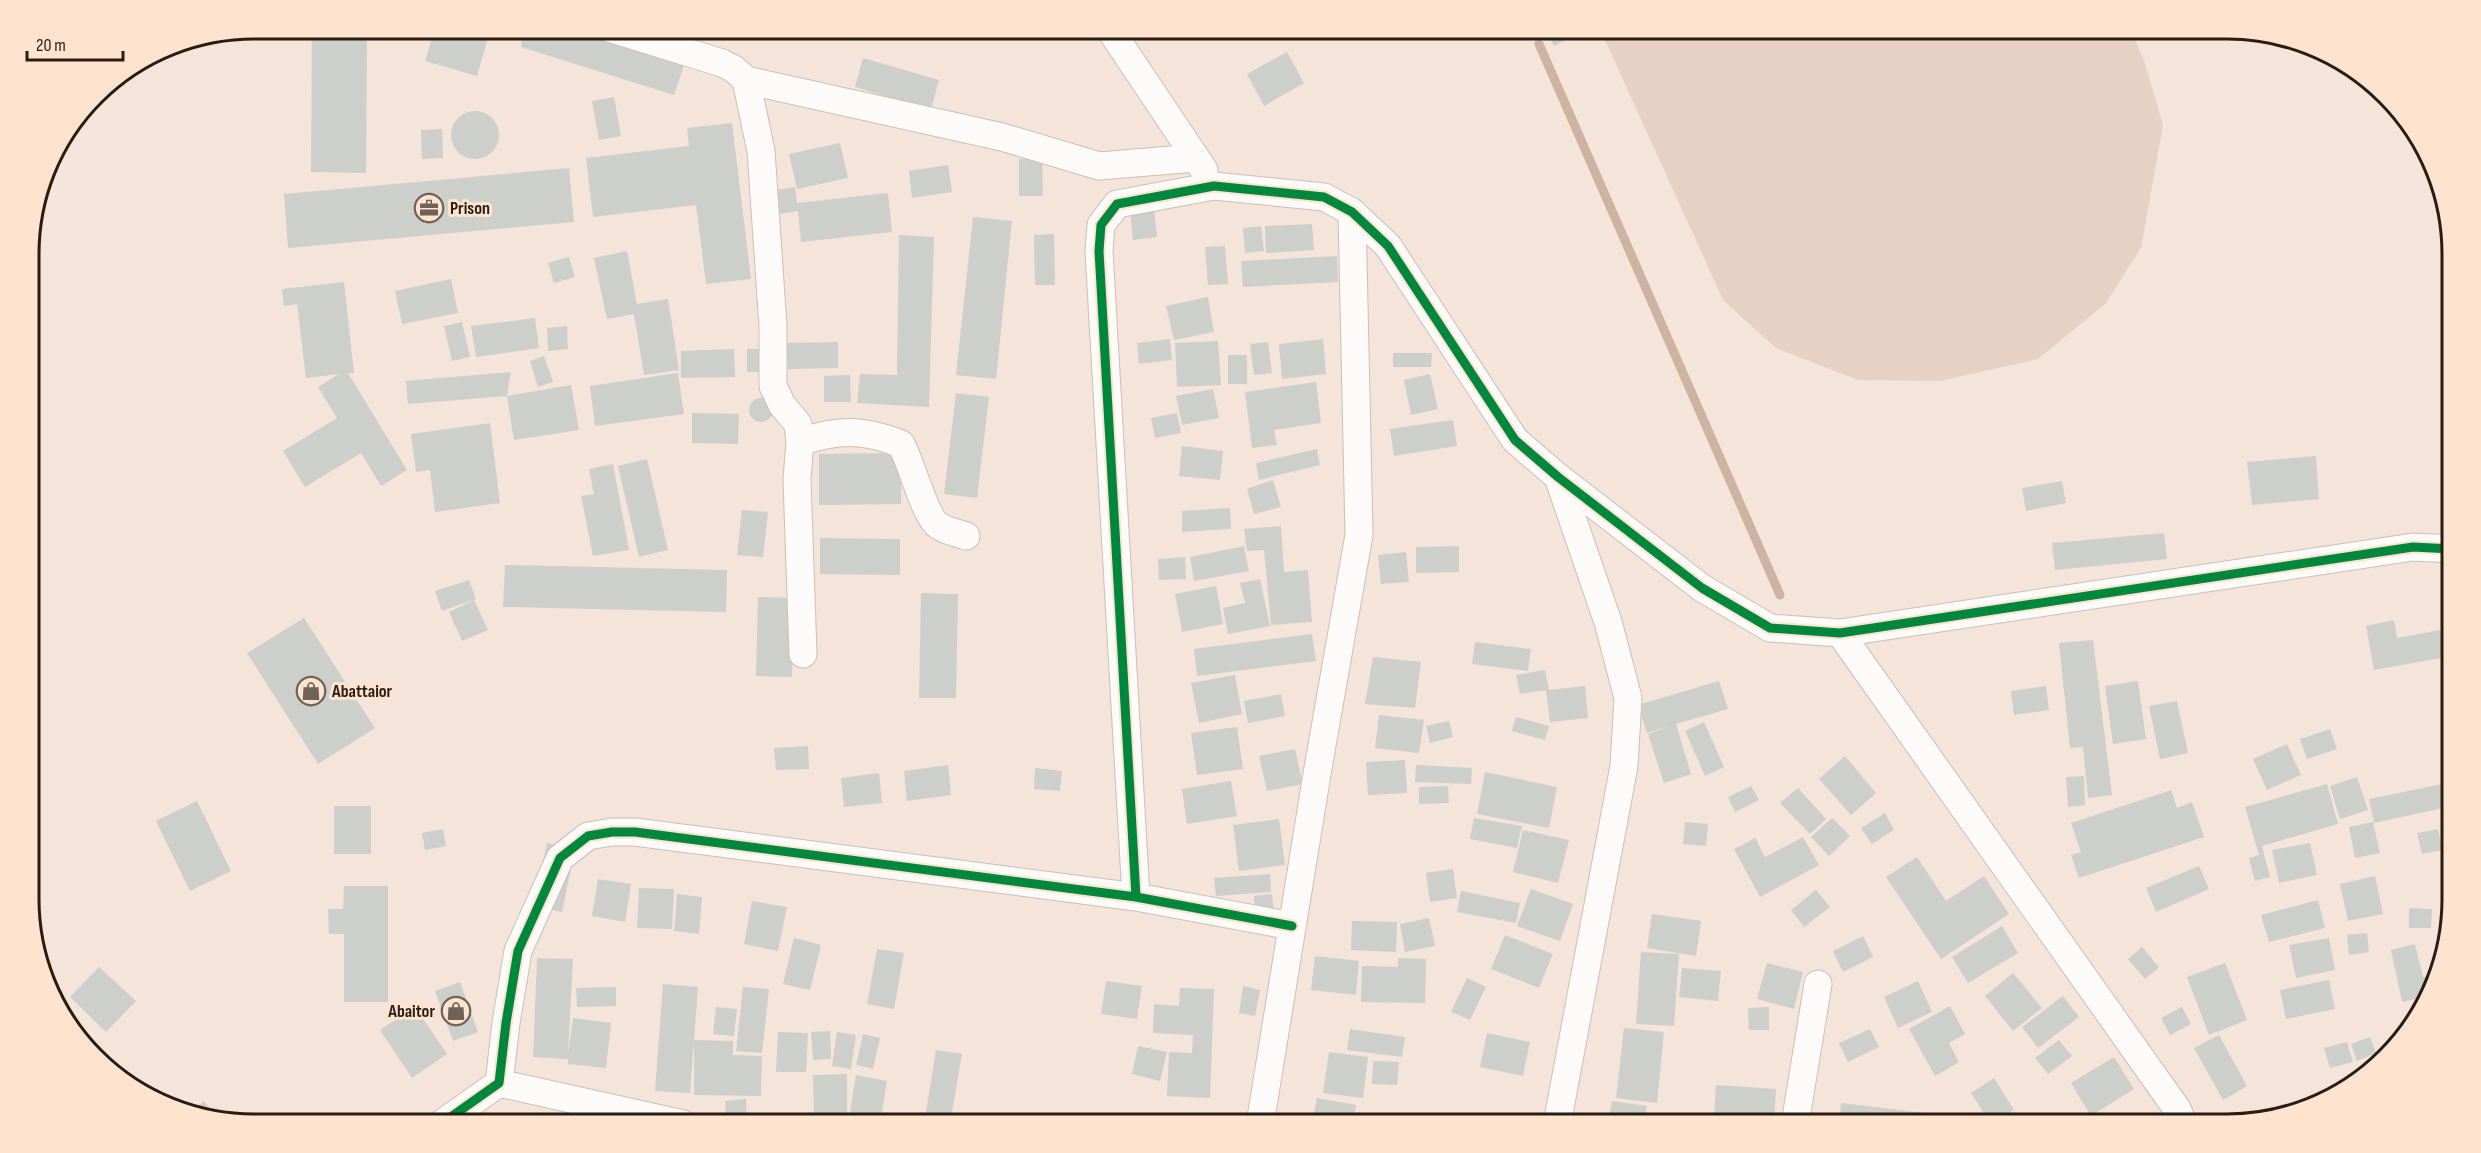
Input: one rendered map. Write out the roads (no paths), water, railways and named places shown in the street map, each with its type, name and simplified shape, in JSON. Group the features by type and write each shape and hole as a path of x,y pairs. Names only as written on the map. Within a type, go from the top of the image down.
{"street":[{"path":"645,39 722,63 734,69 746,80 1002,137 1099,166 1196,158"},
{"path":"1116,39 1215,186"},
{"path":"746,80 760,151 773,326 773,386 782,405 798,424 800,442 797,479 803,654"},
{"path":"1136,897 1100,263 1101,225 1117,204 1215,186 1324,197 1352,212 1388,246 1515,440 1558,477 1701,588 1770,628 1840,633 2413,547 2442,549"},
{"path":"1262,1114 1359,535 1352,212"},
{"path":"800,442 824,434 849,431 882,436 901,444 909,458 926,508 937,526 966,536"},
{"path":"1558,477 1608,622 1628,698 1624,766 1559,1114"},
{"path":"2413,547 2442,535"},
{"path":"1840,633 2179,1114"},
{"path":"499,1083 518,951 560,858 588,836 612,832 635,832 1136,897 1292,926"},
{"path":"1797,1114 1818,984"},
{"path":"455,1114 499,1083 638,1114"}],"waterway":[{"path":"1539,44 1780,595"}],"place":[{"name":"Prison","path":"429,208"},
{"name":"Abattaior","path":"311,691"},
{"name":"Abaitor","path":"456,1011"}]}
